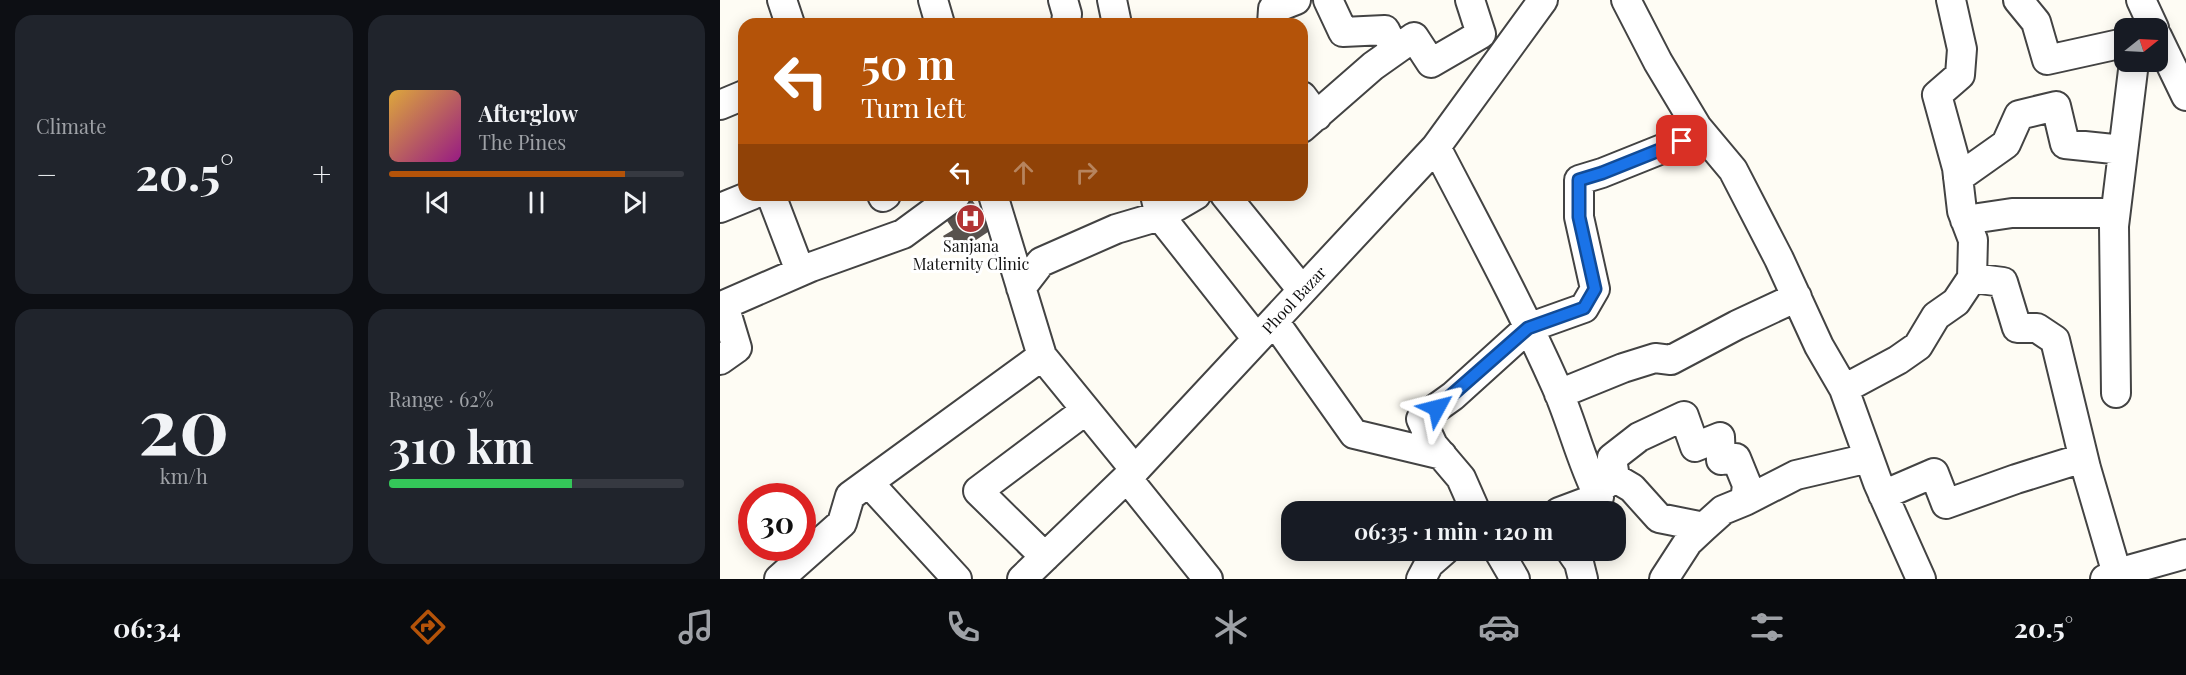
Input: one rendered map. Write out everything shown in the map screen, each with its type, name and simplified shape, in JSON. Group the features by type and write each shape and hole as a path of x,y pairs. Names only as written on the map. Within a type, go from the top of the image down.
{"street":[{"path":"782,0 788,18"},
{"path":"933,0 938,18"},
{"path":"1063,0 1067,18"},
{"path":"1112,0 1116,18"},
{"path":"1272,18 1273,9 1296,0"},
{"path":"1328,0 1343,32 1385,30 1395,50"},
{"path":"1308,112 1413,37 1431,63 1481,34 1470,0"},
{"name":"Phool Bazar","path":"1022,579 1131,474 1436,147 1543,0"},
{"path":"1626,0 1658,62 1702,132 1733,170 1820,346 1844,389 1883,495 1921,579"},
{"path":"1844,389 1898,360 1918,346 1936,316 1956,302 1972,278 1973,240 1962,212 1957,168 1937,95 1960,75 1962,49 1951,0"},
{"path":"2018,0 2036,22 2047,60 2114,44"},
{"path":"2168,59 2186,96"},
{"path":"2116,393 2114,226 2133,72"},
{"path":"720,105 738,98"},
{"path":"1958,178 2006,144 2019,115 2056,106 2065,144 2123,150"},
{"path":"1471,501 1461,478 1433,445 1421,419 1453,396 1528,328 1584,308 1595,289 1579,217 1579,180 1602,173 1702,132"},
{"path":"1436,147 1485,240 1605,484"},
{"path":"720,208 738,201"},
{"path":"773,201 800,271"},
{"path":"995,201 1042,356 1086,410 1204,578"},
{"path":"1021,288 1041,262 1116,229 1157,206 1175,201"},
{"path":"1230,201 1302,291"},
{"path":"720,360 737,348 724,305 800,271 903,234 924,205"},
{"path":"1157,206 1354,434 1442,455"},
{"path":"1965,220 2012,213 2115,213"},
{"path":"1972,278 2003,282 2017,328 2037,328 2055,340 2111,577 2178,564"},
{"path":"1559,394 1623,368 1655,358 1671,360 1797,297"},
{"path":"778,579 842,523 850,496 1042,356"},
{"path":"1045,557 978,491 1086,410"},
{"path":"1588,501 1599,497 1612,458 1639,437 1684,416 1695,447 1720,437 1721,460 1736,458 1747,485 1745,501"},
{"path":"1664,579 1688,542 1723,510 1796,476 1869,458"},
{"path":"1883,495 1934,473 1946,504 2083,458"},
{"path":"869,483 957,579"},
{"path":"1605,484 1632,488 1659,518 1704,527"},
{"path":"1421,579 1432,561"},
{"path":"1504,561 1515,579"},
{"path":"1578,561 1583,579"}],"building":[{"path":"957,201 973,201 991,230 955,254 943,236 953,230 940,210"}],"place":[{"name":"Sanjana Maternity Clinic","path":"971,218"}],"route":[{"path":"1437,408 1528,328 1584,308 1595,289 1579,217 1579,180 1682,141"}]}
